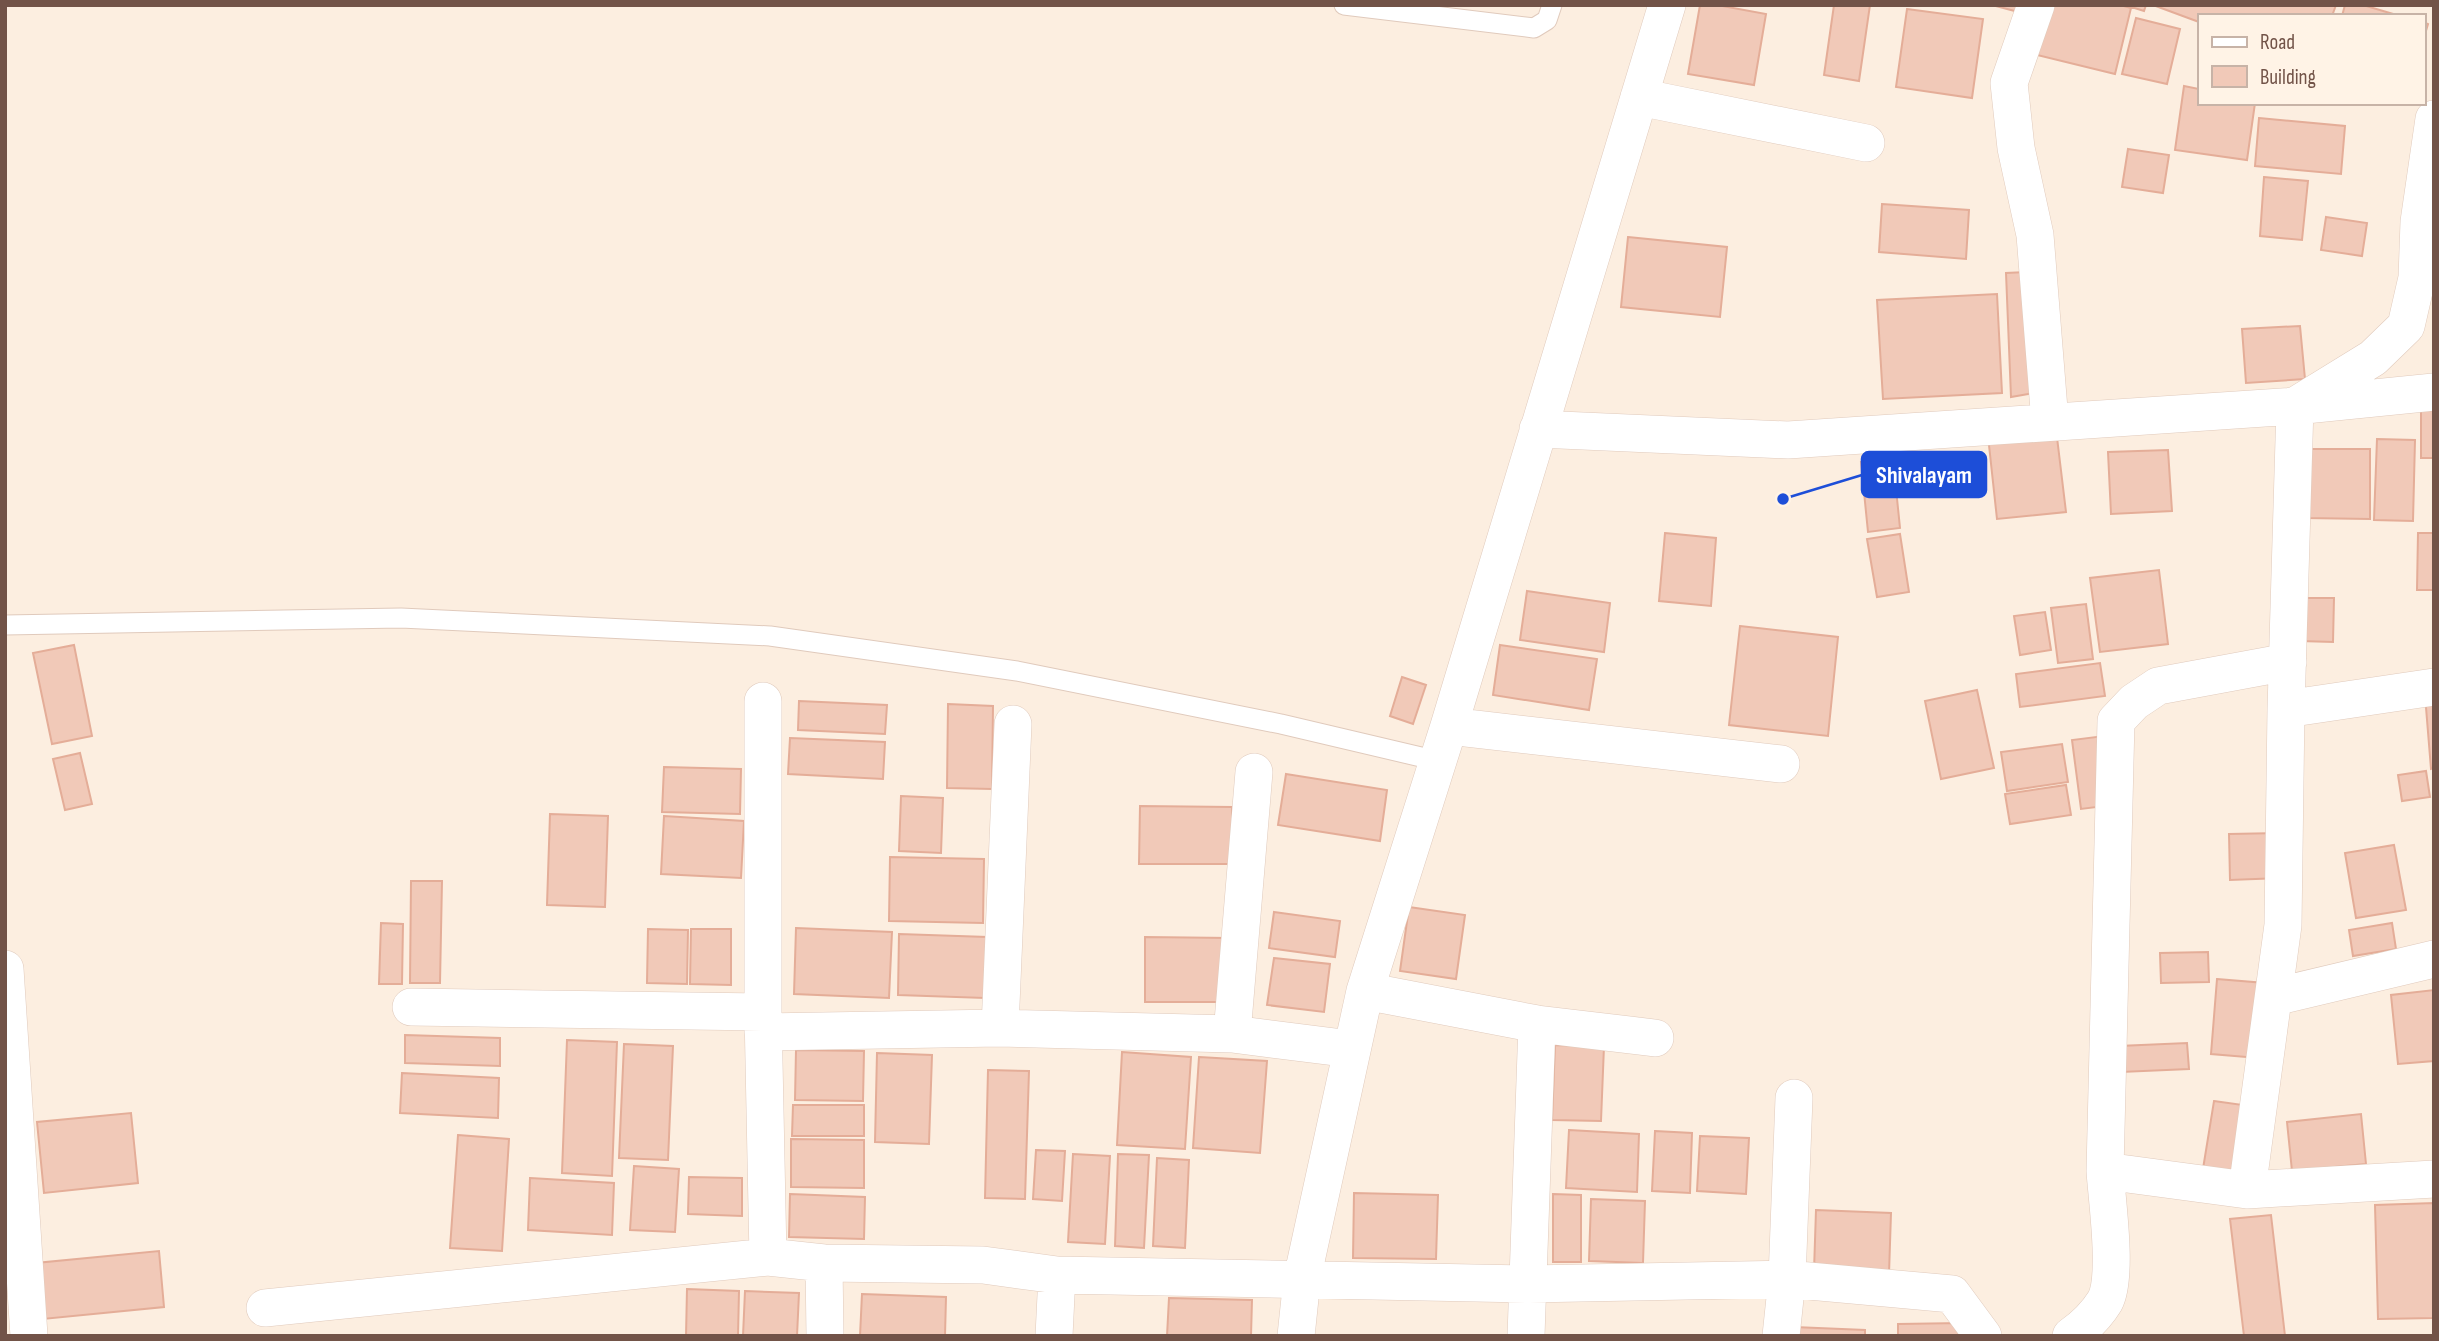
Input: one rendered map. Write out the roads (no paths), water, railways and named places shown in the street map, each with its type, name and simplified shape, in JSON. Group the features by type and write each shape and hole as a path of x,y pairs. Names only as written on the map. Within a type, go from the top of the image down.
{"street":[{"path":"1296,1336 1302,1279 1365,991 1449,726 1667,5"},
{"path":"2036,5 2009,83 2016,149 2035,235 2050,422"},
{"path":"1639,97 1866,143"},
{"path":"2295,406 2373,358 2406,326 2417,278 2420,222 2434,119"},
{"path":"1538,429 1788,440 2295,406 2434,392"},
{"path":"2247,1190 2283,925 2295,406"},
{"path":"2071,1336 2083,1328 2106,1299 2111,1266 2105,1171 2116,721 2134,702 2158,686 2288,662"},
{"path":"2286,709 2434,688"},
{"path":"763,701 763,1022 768,1257"},
{"path":"1000,1028 1013,724"},
{"path":"1449,726 1781,764"},
{"path":"1232,1034 1254,772"},
{"path":"2274,997 2434,958"},
{"path":"5,969 21,1332"},
{"path":"1365,991 1537,1024 1655,1038"},
{"path":"411,1007 763,1022 1232,1034 1351,1049"},
{"path":"1526,1336 1537,1024"},
{"path":"1781,1336 1787,1279 1794,1098"},
{"path":"2105,1171 2247,1190 2434,1179"},
{"path":"265,1308 768,1257 824,1263 983,1265 1057,1275 1529,1284 1787,1279 1952,1294 1983,1336"},
{"path":"824,1263 825,1336"},
{"path":"1054,1336 1057,1275"}],"lane":[{"path":"1344,5 1534,28 1547,20 1552,5"},
{"path":"5,625 401,618 770,636 1017,671 1281,724 1438,761"}],"place":[{"name":"Shivalayam","path":"1783,499"}]}
